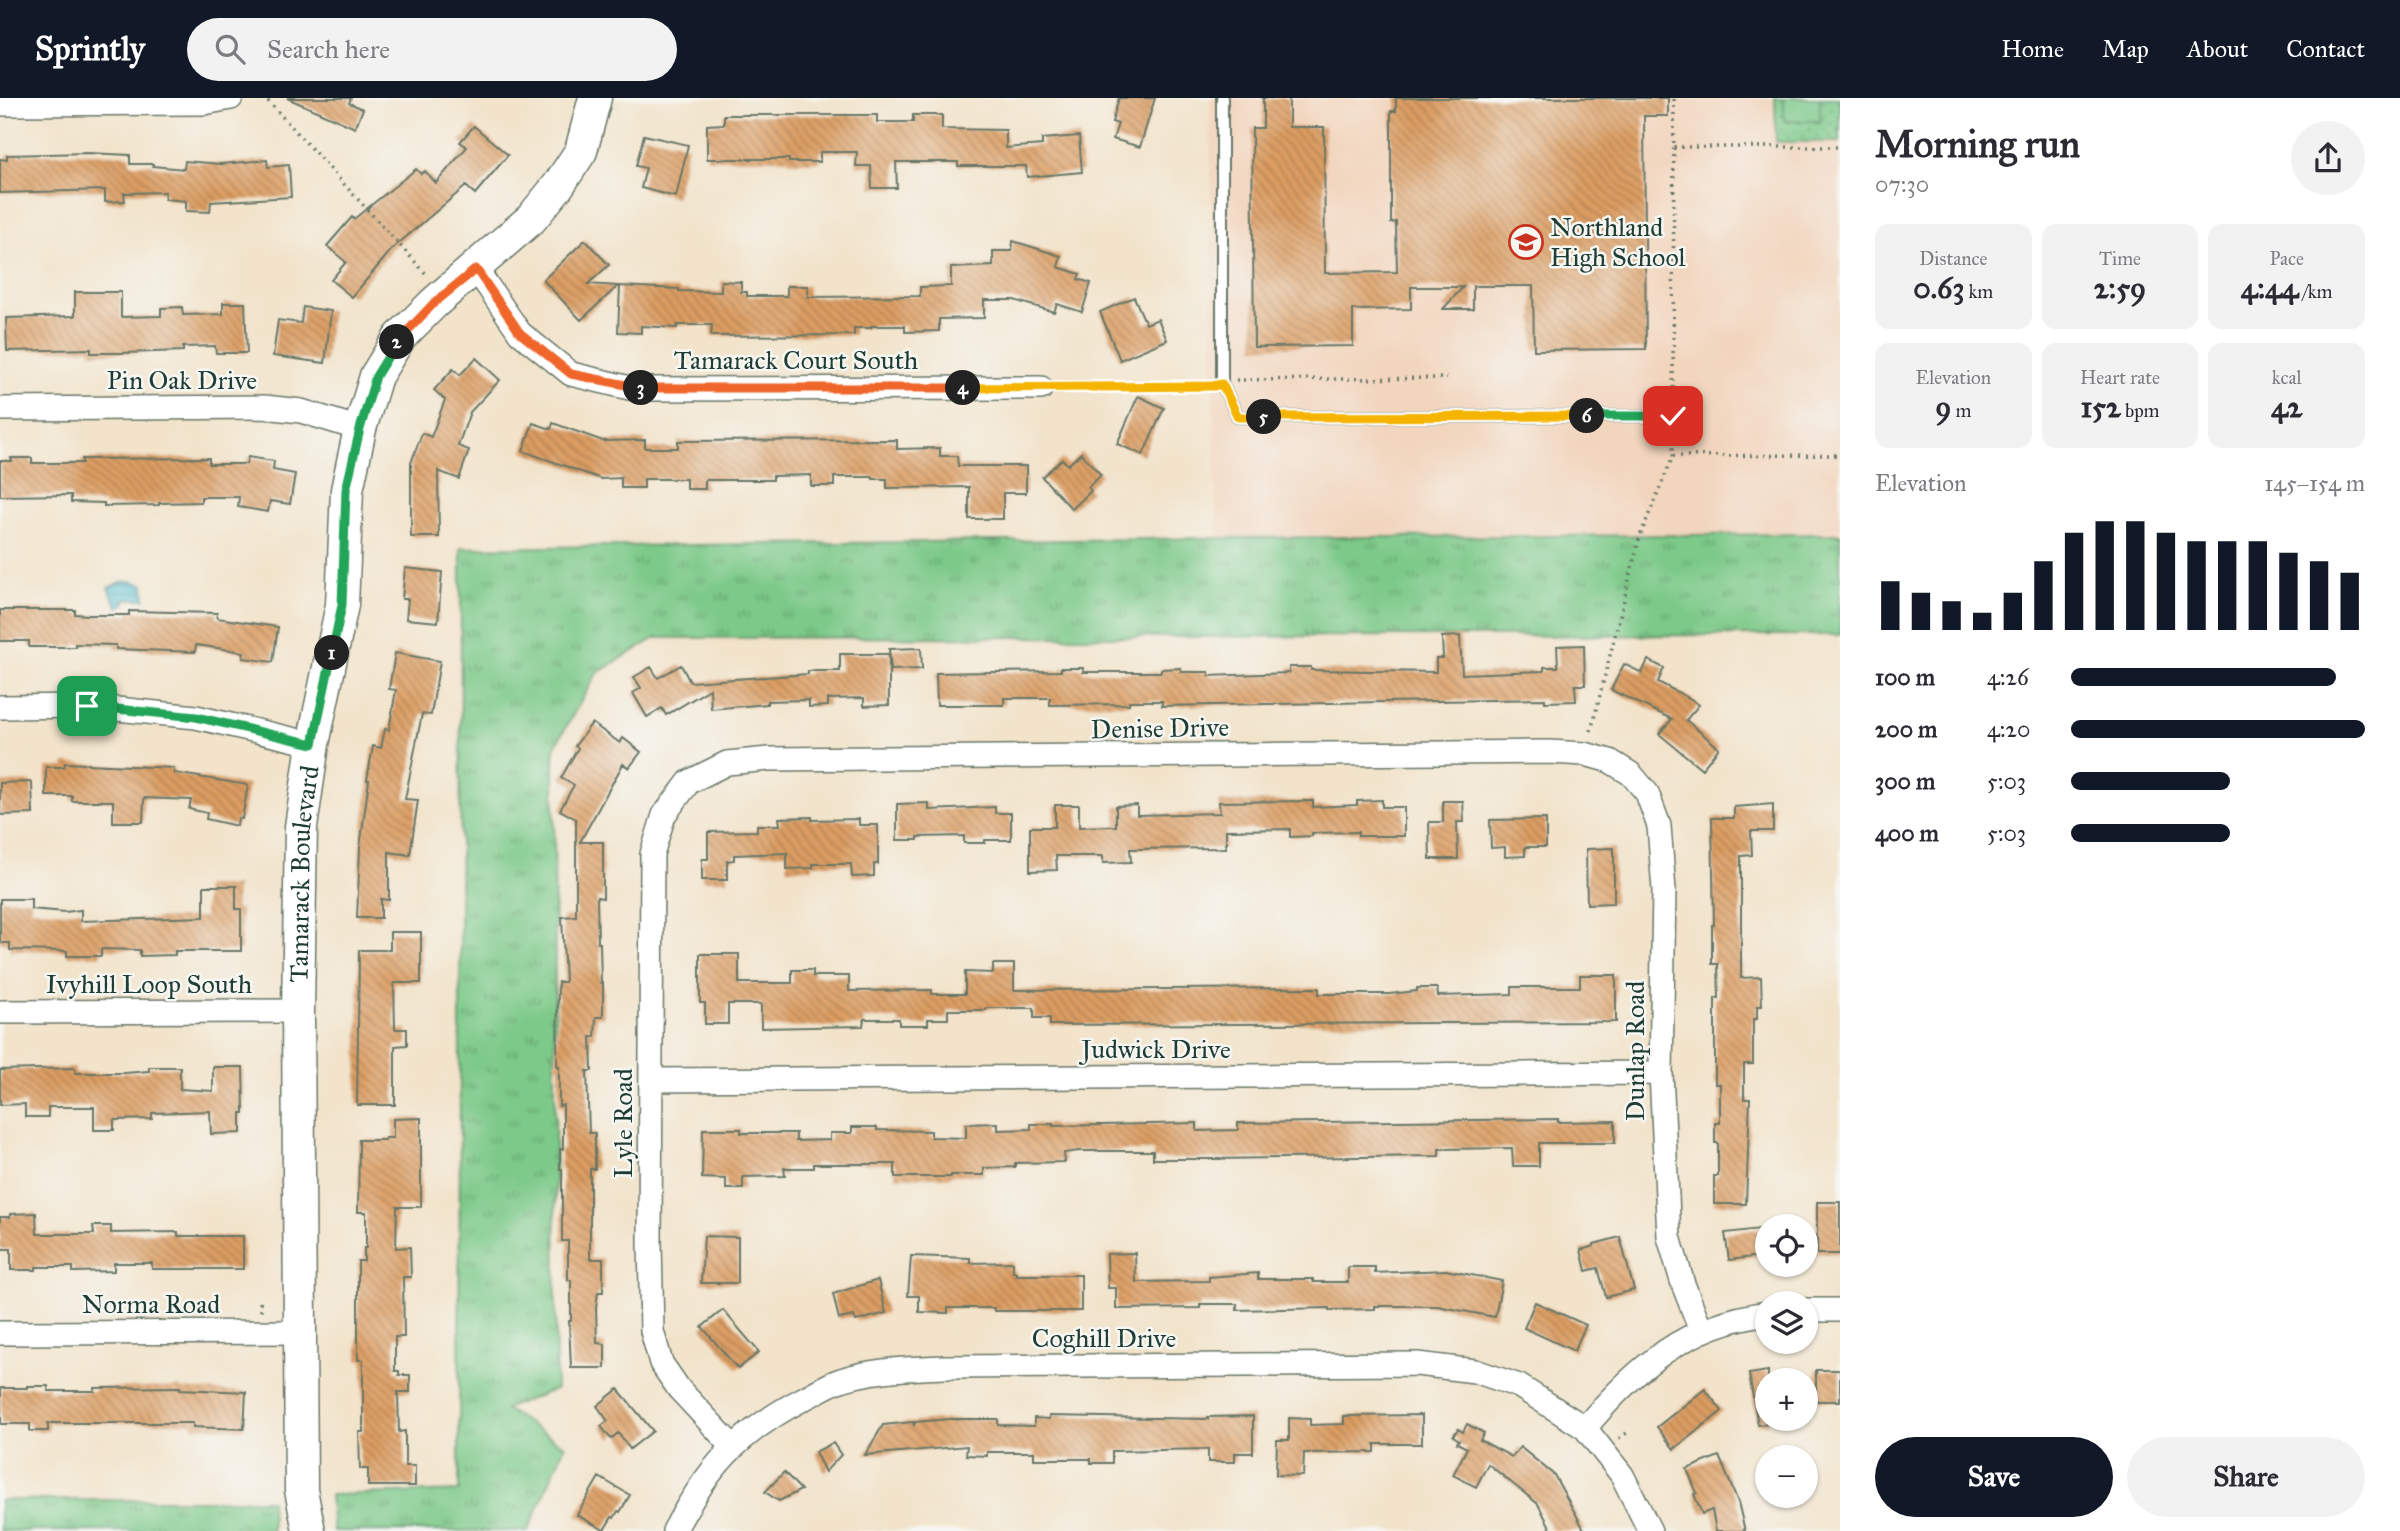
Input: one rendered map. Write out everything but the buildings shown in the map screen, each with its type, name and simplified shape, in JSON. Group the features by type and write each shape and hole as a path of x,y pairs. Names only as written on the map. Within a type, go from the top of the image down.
{"street":[{"path":"0,104 204,103 231,98"},
{"name":"Tamarack Boulevard","path":"309,1531 302,1490 298,1011 301,827 313,744 342,605 346,490 376,376 400,337 434,303 531,219 558,186 581,151 596,98"},
{"name":"Tamarack Court South","path":"476,269 520,333 571,374 634,388 1041,388"},
{"name":"Pin Oak Drive","path":"0,409 264,407 301,411 360,429"},
{"path":"0,707 87,706 196,717 313,744"},
{"name":"Denise Drive","path":"689,782 727,763 769,759 1549,752 1585,754 1610,761 1631,774"},
{"name":"Dunlap Road","path":"1631,774 1647,793 1659,826 1664,890 1661,1073 1669,1237 1682,1284 1701,1330"},
{"name":"Lyle Road","path":"689,782 664,815 652,854 652,1331 661,1363 679,1389 732,1446"},
{"name":"Ivyhill Loop South","path":"0,1012 298,1011"},
{"name":"Judwick Drive","path":"651,1080 1661,1073"},
{"path":"1818,1310 1840,1310"},
{"path":"1585,1428 1642,1367 1701,1330 1755,1314"},
{"name":"Norma Road","path":"0,1333 302,1332"},
{"name":"Coghill Drive","path":"674,1531 696,1490 732,1446 793,1404 840,1380 881,1371 943,1367 1417,1364 1475,1371 1519,1385 1585,1428 1622,1475 1650,1531"}],"lane":[{"path":"1222,98 1222,384 1238,417 1673,416"}],"path":[{"path":"268,101 425,273"},
{"path":"1673,148 1840,147"},
{"path":"1041,388 1213,386 1236,380 1447,378"},
{"path":"1673,456 1840,455"},
{"path":"260,1302 261,1313"}],"shaded area":[{"name":"Northland High School","path":"1210,98 1840,98 1840,534 1217,538"}],"green space":[{"path":"1775,98 1840,98 1840,142 1776,142"},
{"path":"1784,98 1820,98 1820,121 1784,121"},
{"path":"1840,534 1840,635 656,638 597,673 554,748 556,1389 505,1409 565,1446 528,1531 333,1531 330,1495 459,1491 461,548 1217,538"},
{"path":"0,1500 271,1500 272,1531 0,1531"}],"water":[{"path":"131,581 144,585 145,599 124,599 126,603 118,607 108,588 120,582"}],"place":[{"name":"Northland High School","path":"1526,242"}],"route":[{"path":"87,706 196,717 313,744 342,605 346,490 376,376 400,337 434,303 476,269 520,333 571,374 634,388 1041,388 1222,384 1238,417 1673,416"}]}
